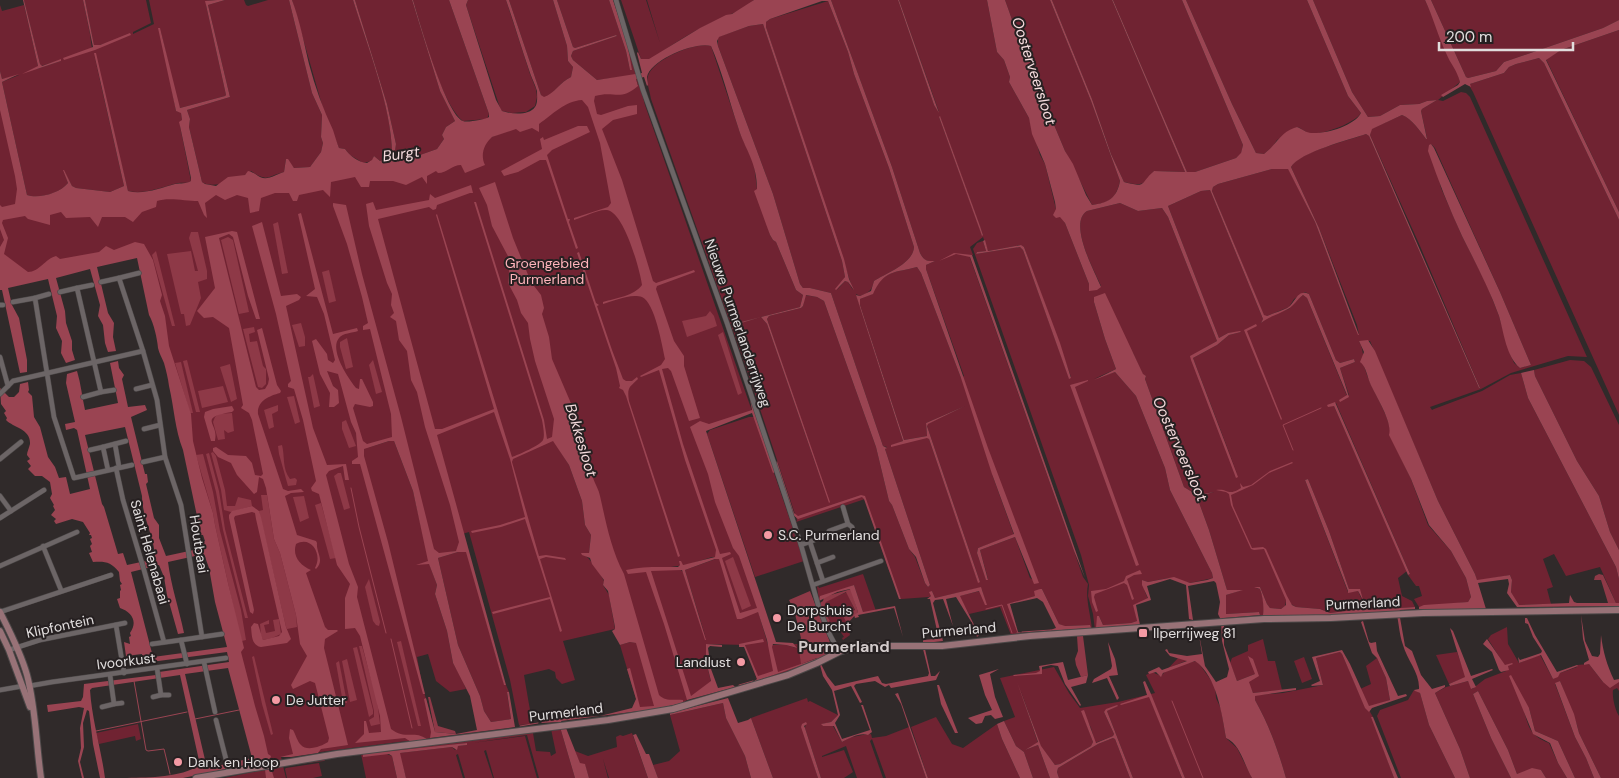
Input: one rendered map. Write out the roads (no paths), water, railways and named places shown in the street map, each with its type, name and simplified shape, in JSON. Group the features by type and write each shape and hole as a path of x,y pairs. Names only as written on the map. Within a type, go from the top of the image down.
{"street":[{"name":"Nieuwe Purmerlanderrijweg","path":"616,0 640,79 726,323 801,545 822,617 839,652"},
{"path":"101,282 139,273"},
{"name":"Houtbaai","path":"119,278 157,400 165,457 181,505 202,636"},
{"path":"60,292 92,285"},
{"path":"77,288 101,392"},
{"path":"13,302 49,294"},
{"path":"35,298 54,417 74,478 132,464"},
{"path":"2,392 13,381 143,351"},
{"path":"0,357 8,386"},
{"path":"136,389 152,385"},
{"path":"83,397 114,390"},
{"path":"144,429 160,425"},
{"path":"90,450 126,441"},
{"path":"0,459 22,442"},
{"name":"Saint Helenabaai","path":"115,444 123,500 142,560 164,642"},
{"path":"103,447 108,470"},
{"path":"143,462 165,457"},
{"path":"0,518 44,490"},
{"path":"0,496 11,511"},
{"path":"843,507 854,536"},
{"path":"801,545 828,535 829,531 848,524"},
{"path":"0,566 76,532"},
{"path":"810,542 823,581"},
{"path":"43,546 61,590"},
{"path":"817,563 833,557"},
{"path":"813,585 881,561"},
{"path":"40,778 34,718 17,647 0,612 61,590 111,575"},
{"name":"Purmerland","path":"196,778 229,770 337,754 608,720 673,709 766,682 819,663 839,652 863,646 950,646 1038,635 1222,622 1398,614 1619,610"},
{"name":"Klipfontein","path":"9,650 40,640 125,623"},
{"name":"Klipfontein","path":"116,626 124,673"},
{"path":"0,631 26,686"},
{"path":"152,644 222,634"},
{"path":"181,640 186,662"},
{"name":"Ivoorkust","path":"0,690 157,670 186,662 205,663 226,658"},
{"path":"205,663 215,712"},
{"path":"157,670 161,696"},
{"path":"110,676 114,704"},
{"path":"153,697 170,694"},
{"path":"102,707 122,703"},
{"path":"216,720 229,770"}],"water":[{"path":"23,0 40,64 42,66 61,59 61,61 22,74 38,66"},
{"path":"83,0 85,0 94,45 100,45 130,33 131,35 64,60 63,58 93,47"},
{"path":"225,0 208,5 230,97 187,110 190,119 189,127 202,182 216,186 228,177 245,175 248,171 263,178 272,177 284,172 286,159 294,168 310,167 321,152 323,143 321,137 322,115 312,93 289,0 292,0 295,8 314,81 339,148 345,149 354,158 367,163 374,156 380,161 392,156 391,138 384,99 353,0 355,0 387,104 396,144 394,159 420,155 437,149 444,139 442,135 446,127 455,121 440,91 412,0 441,85 456,115 463,121 468,122 487,118 489,114 449,0 468,0 466,5 496,100 502,111 520,114 529,112 535,107 537,91 506,0 509,0 541,95 544,97 571,77 573,67 568,61 567,46 553,0 557,0 573,47 617,36 573,51 571,56 573,60 597,80 642,73 638,52 641,59 649,59 700,28 732,14 754,0 831,0 892,167 920,253 926,260 935,261 926,265 926,269 988,448 1039,583 1034,584 1015,537 980,550 988,580 986,580 977,553 978,548 1014,534 992,474 961,378 921,273 917,267 886,276 881,280 873,294 860,299 860,305 904,440 927,436 926,423 965,406 927,426 980,582 978,583 929,439 891,447 891,445 903,441 856,295 860,296 871,291 874,281 904,263 909,258 914,247 889,168 854,74 848,52 828,1 822,1 770,19 766,22 766,27 854,290 845,281 835,289 845,277 842,261 763,24 749,26 719,37 717,41 773,194 800,284 803,288 831,293 883,446 887,448 885,449 930,585 928,587 916,557 909,549 889,501 876,447 824,301 817,297 806,295 801,308 769,316 767,319 829,503 767,324 761,317 737,323 800,307 803,295 796,290 776,242 770,235 754,191 757,189 753,164 741,135 711,46 695,46 665,58 650,71 647,77 647,86 644,77 636,79 638,86 632,91 621,95 607,94 595,96 594,101 597,114 601,115 637,105 637,114 613,120 602,129 622,180 653,281 656,283 694,270 695,272 657,286 656,289 674,341 684,356 684,366 700,418 689,421 671,371 668,368 662,369 683,444 720,554 730,552 731,554 722,558 740,613 757,608 739,556 733,548 715,502 708,474 690,427 700,421 709,424 752,410 750,399 775,472 773,473 752,413 706,431 776,642 793,643 797,648 773,644 772,647 778,672 818,658 827,676 835,686 878,676 882,683 886,684 928,676 923,640 935,639 938,635 930,599 927,599 931,596 929,592 932,591 935,598 981,587 987,605 985,605 979,591 960,596 979,635 977,637 972,623 956,597 946,599 953,626 943,599 935,600 933,603 943,641 925,643 925,649 931,676 935,676 940,671 936,680 891,688 889,685 885,687 875,681 856,684 854,686 862,702 860,703 851,686 834,691 840,715 835,723 842,739 870,730 861,705 863,705 872,732 868,735 855,736 842,742 834,726 823,726 821,724 831,722 838,715 832,690 823,676 817,660 753,682 757,679 744,647 739,647 739,644 763,639 764,642 745,645 758,676 773,671 767,640 758,612 737,619 719,559 685,570 706,640 682,570 651,571 691,696 711,681 706,661 706,644 722,645 722,647 710,646 708,648 711,669 718,688 733,685 735,687 687,700 646,572 628,574 626,570 645,567 678,567 680,565 679,561 683,565 715,557 716,550 685,460 659,370 640,376 661,365 665,359 651,307 647,301 638,296 622,298 603,304 603,302 630,294 642,285 635,255 625,231 613,213 607,210 595,212 574,220 574,218 608,207 611,203 600,143 588,107 582,100 570,103 559,109 539,124 539,132 532,128 520,132 516,129 492,137 484,150 485,165 465,173 461,165 441,173 436,171 427,176 427,184 422,177 406,185 393,181 370,181 369,187 361,187 355,177 331,182 330,197 323,190 299,195 297,201 293,201 289,193 275,193 261,198 259,211 250,213 248,198 237,195 225,200 216,195 205,203 207,218 198,201 172,199 157,201 156,207 142,212 133,222 125,217 102,217 98,227 90,217 66,218 61,212 50,215 50,225 28,219 25,216 3,220 2,223 8,238 4,254 28,272 35,270 56,256 60,259 99,252 106,246 114,250 135,242 144,244 153,260 162,295 160,301 165,316 169,346 191,414 193,441 213,513 244,648 241,652 268,754 271,756 269,762 274,778 266,778 264,761 183,778 127,778 174,775 200,765 180,675 92,688 90,690 105,778 100,778 89,711 87,710 83,723 84,747 80,762 84,778 82,778 78,761 81,748 80,728 84,708 79,707 48,712 47,705 81,701 84,684 156,675 159,672 229,662 227,652 143,663 142,654 126,656 124,642 130,644 129,637 131,636 130,633 134,621 128,612 120,608 117,599 120,598 120,585 122,584 119,572 107,563 93,562 89,553 92,552 90,539 92,538 83,522 72,519 56,524 54,521 56,519 51,515 55,510 50,498 52,494 50,482 42,476 35,476 28,469 31,466 27,461 30,459 27,455 30,439 25,432 6,420 7,418 4,413 6,411 1,404 0,388 9,397 14,397 19,392 20,384 28,382 28,392 32,396 34,417 40,427 48,457 55,467 59,478 66,477 70,494 90,489 77,430 74,428 66,430 65,424 75,422 66,383 67,374 77,371 85,410 118,403 110,363 118,361 119,368 124,375 122,379 128,407 145,405 147,410 131,417 145,474 147,474 148,482 146,484 154,518 159,525 159,538 166,556 203,548 202,542 205,541 203,535 201,535 176,426 167,374 158,350 137,258 97,267 108,313 114,323 113,337 116,351 108,352 105,343 103,325 98,316 100,305 90,269 56,278 75,360 66,363 61,353 62,341 56,328 57,316 48,279 8,288 12,305 19,318 27,360 27,372 20,373 2,290 0,290 0,247 4,240 0,229 0,205 2,207 15,204 17,189 0,110 0,71 2,79 19,74 2,82 27,195 43,196 60,190 68,183 63,170 72,186 76,188 110,192 124,186 94,53 96,53 128,191 146,192 189,182 191,178 179,122 182,120 181,113 176,111 158,28 160,28 180,108 225,96 205,1","holes":["125,427 153,543 155,559 127,565 123,553 118,554 102,504 85,435","204,554 227,647 153,657 131,572 159,565 164,577 178,634 184,633 168,562","228,668 252,758 217,766 206,764 185,674"]},
{"path":"609,0 613,0 627,42 632,70 630,70 626,51"},
{"path":"899,0 939,113 934,105"},
{"name":"Oosterveersloot","path":"987,0 1005,0 1018,36 1038,77 1042,96 1065,151 1092,205 1111,199 1117,192 1120,181 1091,101 1050,0 1052,0 1092,99 1111,154 1124,182 1140,185 1154,171 1185,172 1112,0 1187,172 1195,172 1236,158 1241,153 1243,145 1182,0 1186,0 1256,153 1264,154 1289,130 1297,127 1311,133 1332,131 1352,122 1361,113 1348,96 1307,0 1313,0 1352,92 1368,117 1380,116 1400,105 1419,104 1437,100 1421,111 1427,139 1412,122 1402,115 1372,129 1370,135 1480,388 1369,136 1366,134 1314,152 1304,156 1291,167 1319,228 1359,335 1315,222 1288,169 1272,169 1218,184 1213,187 1212,191 1264,315 1267,316 1287,308 1302,293 1309,294 1336,360 1340,363 1354,359 1355,362 1340,368 1349,397 1340,402 1339,400 1347,395 1307,298 1303,295 1290,308 1261,323 1263,319 1210,190 1201,191 1168,206 1219,338 1228,333 1241,332 1229,335 1217,345 1193,358 1238,477 1236,478 1190,356 1217,341 1168,217 1162,208 1138,211 1120,203 1087,211 1082,217 1080,226 1081,236 1088,259 1101,287 1097,290 1089,291 1089,284 1065,223 1060,217 1056,218 1053,215 1056,209 1055,202 1045,164 1032,134 1029,118 1009,82 1010,77 1004,60 997,52"},
{"path":"1425,0 1431,0 1468,78 1496,71 1504,62 1603,28 1619,20 1619,30 1561,50 1546,60 1619,212 1619,220 1544,63 1539,58 1516,64 1509,67 1504,73 1470,84 1471,87 1465,84 1443,97 1441,95 1460,82 1443,47"},
{"path":"939,117 980,226 982,236"},
{"path":"578,126 587,126 590,132 552,150 547,155 568,219 570,219 569,222 578,248 576,249 546,160 540,160 518,172 504,176 501,171 542,149 540,139 543,137 544,140"},
{"path":"1431,144 1500,292 1531,365 1520,368 1509,351 1495,306 1457,225 1436,173 1428,151"},
{"path":"495,182 513,238 531,282 541,295 544,308 542,314 549,337 552,359 573,408 575,427 589,459 612,546 624,574 659,695 667,699 683,700 683,703 655,709 561,721 562,723 541,723 544,719 565,713 567,709 571,718 600,716 632,708 636,699 627,669 630,668 640,707 654,706 636,643 630,642 620,645 612,631 615,627 608,591 603,585 604,580 592,564 590,558 581,553 589,553 591,535 585,525 582,501 569,465 553,441 513,459 512,462 539,556 546,555 565,558 566,560 546,557 540,559 562,631 560,632 550,599 493,614 492,612 550,597 525,519 501,527 472,533 471,531 525,517 510,459 494,412 437,435 506,685 504,685 466,552 458,552 438,558 458,645 480,696 484,711 491,722 511,719 507,692 509,692 515,727 430,738 431,732 424,699 426,698 435,732 456,734 477,730 470,696 453,663 447,631 435,594 437,585 429,564 416,565 428,561 413,491 394,441 389,441 364,449 364,456 388,542 425,694 423,694 360,464 352,464 352,461 358,457 356,433 351,422 338,374 327,371 333,386 338,390 339,403 334,407 329,407 330,393 320,374 312,341 316,339 327,354 328,360 333,363 335,360 324,314 317,297 306,296 315,289 298,214 301,213 333,334 357,328 358,331 341,336 336,349 344,371 356,388 359,389 360,379 362,379 373,402 373,406 370,407 355,404 353,408 363,441 367,444 392,437 391,414 370,329 363,330 363,326 368,323 362,297 333,203 346,205 362,274 401,417 434,549 439,553 456,551 459,542 450,505 425,427 417,392 411,380 407,351 399,340 396,321 390,317 394,313 391,305 392,294 369,226 366,204 373,202 376,210 429,200 430,194 435,198 471,185 473,193 437,205 436,209 433,210 429,207 378,219 435,429 442,429 494,409 437,214 512,457 529,450 541,442 544,438 544,433 542,420 474,202 476,202 544,420 547,439 552,437 554,419 535,361 528,323 521,313 508,283 510,260 492,226 487,205 479,188"},
{"path":"262,222 281,296 297,294 301,297 299,300 286,306 313,428 327,465 346,464 349,480 345,480 343,466 329,471 326,475 349,564 358,587 357,597 391,729 401,734 418,735 427,739 411,742 405,738 355,743 364,734 364,721 366,721 369,733 381,732 380,716 360,636 355,628 345,629 345,598 350,584 337,565 319,494 312,491 311,488 316,481 303,420 294,389 288,387 291,381 276,314 252,226"},
{"path":"232,231 237,232 260,319 256,319 248,296 233,237 229,234 219,238 256,387 259,390 265,389 269,379 257,330 262,328 277,385 281,391 262,402 258,409 258,414 283,489 288,491 301,489 304,492 291,493 285,496 297,535 317,543 320,559 319,566 315,568 318,557 311,544 301,542 296,544 295,552 300,563 311,570 306,573 325,627 328,630 338,631 325,639 324,648 348,745 321,749 318,753 291,757 280,757 293,754 289,738 290,729 293,730 298,742 307,748 322,745 328,742 329,738 315,683 310,681 293,689 291,685 307,656 300,644 296,615 280,553 274,539 263,479 259,477 257,492 254,494 237,475 231,463 218,457 213,451 213,448 216,447 228,455 246,456 252,463 255,475 261,476 263,474 252,420 249,413 241,408 243,405 229,328 213,317 204,318 197,311 215,288 205,237"},
{"path":"985,240 988,251 1021,245 1024,247 1071,378 1069,379 1023,250 1020,247 976,254 977,252 986,251 983,241"},
{"path":"579,252 596,303 599,305 597,306 623,379 632,381 637,377 638,379 629,388 629,401 680,556 678,557 626,396 623,390 619,388 616,368 577,253"},
{"path":"954,253 972,255 1085,578 970,257 956,254 939,261"},
{"path":"1105,293 1143,374 1146,376 1145,379 1184,487 1197,495 1214,492 1197,497 1227,590 1243,590 1226,595 1226,614 1259,612 1260,615 1224,618 1224,645 1237,681 1255,674 1248,656 1253,659 1259,676 1249,682 1253,693 1296,688 1296,690 1255,696 1255,700 1273,738 1286,778 1252,778 1239,750 1226,738 1217,696 1209,676 1195,661 1163,673 1161,677 1156,672 1149,674 1148,672 1159,667 1162,670 1187,661 1170,656 1165,650 1167,649 1169,653 1187,656 1202,654 1198,629 1205,666 1216,682 1227,677 1229,669 1222,641 1221,620 1218,614 1220,602 1214,581 1188,586 1193,620 1189,619 1186,585 1170,579 1147,586 1151,600 1136,605 1140,625 1096,628 1097,616 1099,616 1103,625 1137,621 1133,605 1148,598 1142,585 1142,580 1148,582 1174,577 1190,583 1213,578 1170,490 1165,468 1136,396 1115,372 1094,380 1116,369 1094,302 1094,297"},
{"path":"1256,324 1257,326 1247,331 1281,420 1244,330"},
{"path":"1368,340 1375,351 1438,501 1477,580 1510,575 1512,580 1511,592 1519,605 1569,603 1570,595 1574,602 1577,603 1619,603 1619,606 1517,607 1507,593 1508,579 1478,583 1486,609 1419,609 1419,607 1424,605 1468,602 1471,597 1466,578 1451,551 1429,525 1411,479 1389,435 1390,430 1386,416 1360,362 1364,352 1359,341"},
{"path":"1534,370 1535,376 1577,461 1599,496 1610,532 1619,550 1619,579 1616,567 1528,398 1521,373"},
{"path":"1088,380 1075,387 1139,565 1136,566 1070,385"},
{"path":"1335,402 1410,574 1408,575 1334,406 1328,407 1327,405"},
{"path":"232,406 234,410 232,412 221,414 212,419 216,435 215,441 211,441 204,417 205,412"},
{"path":"777,461 794,513 798,516 861,495 865,496 901,599 899,599 864,499 862,497 798,519 793,515 776,463"},
{"path":"1292,462 1269,473 1253,485 1231,495 1233,506 1252,548 1263,547 1266,549 1287,596 1292,605 1296,607 1320,609 1330,613 1361,609 1363,602 1369,610 1415,607 1415,609 1400,610 1399,612 1405,646 1412,651 1421,675 1432,689 1445,685 1445,687 1435,693 1460,749 1470,778 1455,778 1429,725 1420,693 1414,690 1419,689 1419,683 1403,645 1396,611 1329,615 1263,615 1261,592 1260,589 1254,587 1260,587 1270,608 1281,609 1286,605 1286,600 1264,549 1251,549 1231,505 1229,494 1216,490 1236,491 1241,488 1240,483 1243,487 1251,485 1270,471"},
{"path":"1308,479 1329,531 1349,589 1360,589 1363,600 1358,591 1348,593 1305,480"},
{"path":"252,506 259,511 261,517 286,627 291,639 287,643 261,647 255,644 253,639 251,627 254,623 258,624 263,640 279,636 282,632 255,513 252,512 235,516 234,518 254,610 253,614 250,612 229,515 232,511"},
{"path":"1140,570 1142,574 1134,575 1127,579 1134,599 1132,600 1127,585 1124,583 1095,594 1094,597 1098,611 1096,612 1092,602 1091,591 1106,589 1124,581 1126,576"},
{"path":"854,585 863,612 895,606 903,637 894,608 858,615 859,617 855,618 854,615 858,612 850,589 837,592 819,601 820,596"},
{"path":"1042,589 1059,624 1065,626 1090,625 1091,628 1047,631 1056,628 1043,602 1037,598 1010,604 1018,632 1024,632 1016,633 1007,604 1035,596 1034,591"},
{"path":"1581,615 1585,641 1592,656 1598,657 1600,654 1601,635 1607,664 1614,680 1619,679 1619,682 1610,688 1589,664 1584,665 1589,660 1583,639"},
{"path":"1525,618 1527,618 1557,672 1578,666 1560,673 1558,677 1553,679 1541,655 1519,663 1518,657 1520,660 1542,651 1533,637 1528,624 1525,623"},
{"path":"1363,621 1369,642 1376,642 1377,651 1398,696 1406,694 1407,696 1372,708 1369,712 1365,708 1340,652 1316,658 1323,685 1311,685 1320,681 1312,657 1342,650 1369,706 1390,700 1386,678 1377,658 1372,653 1361,622"},
{"path":"1450,628 1453,631 1471,676 1493,670 1472,679 1476,687 1471,689 1468,681 1450,686 1449,684 1465,677"},
{"path":"1487,639 1505,665 1513,664 1508,666 1509,670 1501,672 1499,670 1492,652 1483,644"},
{"path":"1108,642 1115,659 1118,675 1109,676 1119,698 1117,700 1107,678 1092,683 1094,679 1111,669"},
{"path":"1063,662 1068,680 1088,675 1086,683 1071,687 1080,706 1065,684 1058,666 1042,667 1042,674 1013,675 1036,673 1040,671 1039,666"},
{"path":"999,669 990,674 995,697 1003,717 995,719 991,715 985,716 982,723 976,724 968,718 992,710 979,675"},
{"path":"1511,675 1529,708 1535,731 1558,741 1575,778 1567,778 1558,763 1550,743 1533,734 1509,676"},
{"path":"1145,681 1185,778 1182,778 1149,697 1120,704 1147,695 1143,682"},
{"path":"1560,681 1574,714 1579,733 1601,778 1594,778 1575,737 1555,683"},
{"path":"1017,682 1041,746 1055,765 1091,746 1093,742 1081,711 1084,710 1096,743 1113,736 1114,734 1104,712 1106,709 1117,705 1107,711 1133,778 1130,778 1113,738 1098,744 1058,768 1059,778 1050,778 1038,745 1025,750 1038,742"},
{"path":"937,685 939,685 958,733 955,733 941,704"},
{"path":"1478,691 1508,750 1517,774 1532,768 1541,770 1546,778 1511,778 1491,738 1473,694"},
{"path":"898,693 928,778 926,778 901,704 895,694"},
{"path":"728,698 738,723 751,718 773,778 751,778 745,756 726,718 723,703 670,715 670,713"},
{"path":"1371,717 1373,717 1398,778 1394,778"},
{"path":"1004,721 1016,746 1024,752 1033,778 1020,778 997,724"},
{"path":"806,722 807,724 804,726 821,778 818,778 801,727"},
{"path":"560,727 566,728 580,763 585,764 589,778 575,778"},
{"path":"636,734 646,754 649,754 658,778 648,778 633,735"},
{"path":"467,743 467,745 458,746 457,750 452,747 400,753 406,778 397,778 392,756 389,754 363,757 363,754"}],"waterway":[{"path":"1293,450 1283,425 1321,408"},
{"path":"351,488 386,633"},
{"path":"986,609 1002,605 1012,633"},
{"path":"1022,632 1051,630"},
{"path":"391,639 412,728"},
{"path":"134,681 146,750 164,749 170,774"},
{"path":"739,685 753,681"},
{"path":"1172,701 1203,778"},
{"path":"195,719 239,710"},
{"path":"96,731 187,712"},
{"path":"520,726 538,723"}],"place":[{"name":"S.C. Purmerland","path":"768,535"},
{"name":"Dorpshuis De Burcht","path":"777,618"},
{"name":"Ilperrijweg 81","path":"1143,633"},
{"name":"Landlust","path":"741,662"},
{"name":"De Jutter","path":"276,700"},
{"name":"Dank en Hoop","path":"178,762"}],"district":[{"name":"Purmerland","path":"844,646"}],"water label":[{"name":"Burgt","path":"401,154"},
{"name":"Bokkesloot","path":"581,440"}],"park label":[{"name":"Groengebied Purmerland","path":"547,272"}]}
